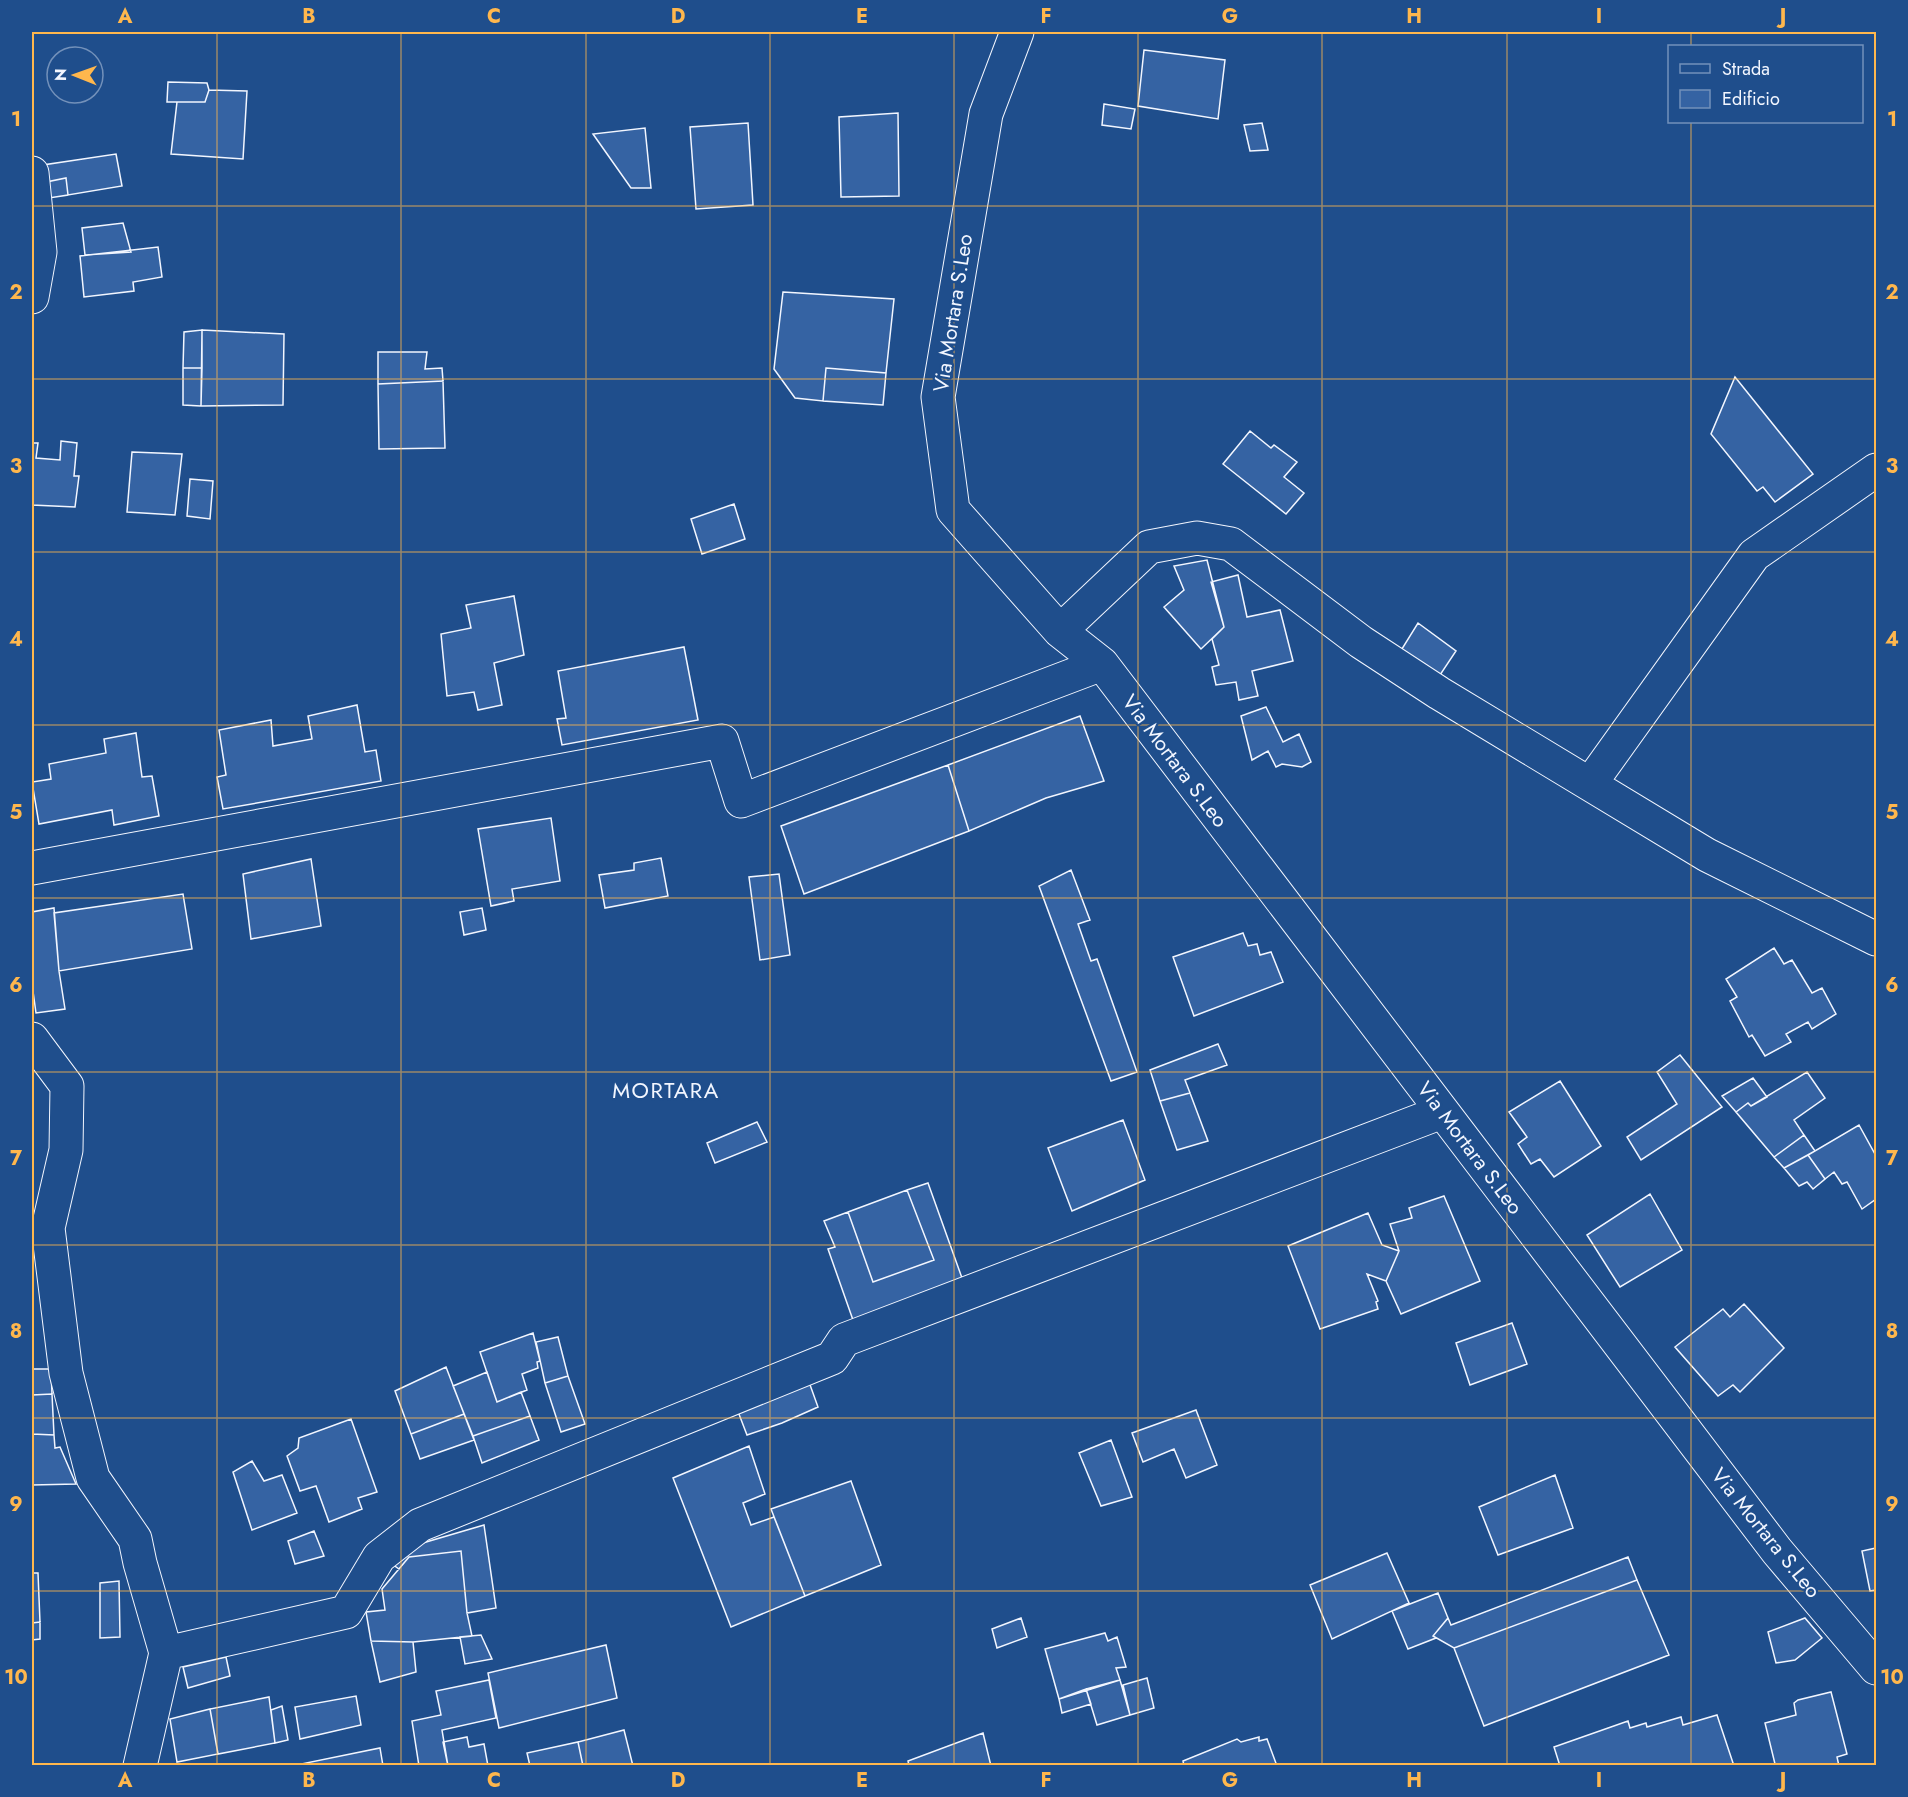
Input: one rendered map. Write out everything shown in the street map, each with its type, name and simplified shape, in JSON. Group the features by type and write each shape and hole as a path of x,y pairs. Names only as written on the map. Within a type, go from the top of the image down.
{"street":[{"name":"Via Mortara S.Leo","path":"1017,32 986,114 938,397 953,510 1060,631 1102,664 1777,1551 1876,1668"},
{"path":"32,173 40,252 32,297"},
{"path":"1590,784 1754,555 1876,470"},
{"path":"1060,631 1149,547 1197,538 1231,544 1361,642 1439,693 1707,855 1876,939"},
{"path":"32,868 722,741 741,801 1102,664"},
{"path":"32,1039 67,1086 66,1150 48,1228 66,1373 93,1479 135,1539 166,1653 140,1766"},
{"path":"166,1653 346,1612 379,1557 420,1525 832,1358 844,1340 1442,1112"}],"building":[{"path":"1144,50 1225,60 1218,119 1138,106"},
{"path":"168,82 207,83 209,90 205,102 167,102"},
{"path":"209,90 247,91 243,159 171,154 177,102 205,102"},
{"path":"1104,104 1135,109 1131,129 1102,125"},
{"path":"898,113 899,196 841,197 839,117"},
{"path":"748,123 753,205 696,209 690,127"},
{"path":"1262,123 1268,150 1250,151 1244,125"},
{"path":"645,128 651,188 631,188 593,134"},
{"path":"116,154 122,186 68,195 66,178 46,182 43,165"},
{"path":"66,178 68,195 49,198 46,182"},
{"path":"123,223 131,252 85,255 82,228"},
{"path":"158,247 162,277 133,282 134,291 84,297 80,256"},
{"path":"783,292 894,299 886,373 826,368 823,401 795,398 774,369"},
{"path":"202,330 202,368 183,368 184,332"},
{"path":"202,330 284,334 283,405 201,406"},
{"path":"378,352 427,352 425,369 442,368 443,381 378,384"},
{"path":"183,368 202,368 201,406 183,405"},
{"path":"826,368 886,373 883,405 823,401"},
{"path":"1735,377 1813,474 1775,502 1763,487 1757,491 1711,434"},
{"path":"443,381 445,448 379,449 378,384"},
{"path":"1250,431 1271,448 1274,445 1297,462 1284,477 1304,493 1286,514 1223,464"},
{"path":"61,441 77,443 74,476 79,476 75,507 32,505 32,443 38,443 36,458 60,460"},
{"path":"132,452 182,454 175,515 127,512"},
{"path":"190,479 213,481 210,519 187,516"},
{"path":"734,504 745,539 702,554 691,519"},
{"path":"1207,560 1224,627 1201,649 1164,607 1184,590 1174,566"},
{"path":"1238,575 1247,617 1280,610 1293,661 1252,671 1258,696 1239,700 1236,682 1216,685 1212,667 1219,665 1212,639 1224,627 1211,582"},
{"path":"514,596 524,655 494,663 502,705 478,710 474,692 447,696 441,634 471,628 466,605"},
{"path":"1418,623 1456,651 1438,678 1400,652"},
{"path":"684,647 698,720 562,745 557,719 566,718 558,671"},
{"path":"357,705 365,752 376,750 381,781 223,809 217,777 226,775 219,730 271,720 273,746 312,739 308,716"},
{"path":"1266,707 1283,742 1299,734 1311,762 1302,767 1282,764 1276,767 1268,751 1252,760 1241,716"},
{"path":"1080,716 1104,781 1046,798 969,831 948,765"},
{"path":"136,733 142,777 152,776 159,816 114,825 112,810 39,824 32,782 51,779 49,764 106,753 104,739"},
{"path":"948,765 969,831 804,894 781,826"},
{"path":"551,818 560,881 512,889 514,901 491,906 478,829"},
{"path":"661,858 668,896 605,908 599,875 634,870 634,863"},
{"path":"311,859 321,926 251,939 243,874"},
{"path":"1071,870 1090,920 1078,924 1091,961 1097,959 1137,1072 1111,1081 1039,886"},
{"path":"779,874 790,955 760,960 749,877"},
{"path":"183,894 192,949 59,971 54,913"},
{"path":"54,908 59,971 65,1009 36,1013 32,984 32,912"},
{"path":"482,908 486,930 464,935 460,912"},
{"path":"1243,933 1248,946 1257,944 1260,955 1271,952 1283,982 1194,1016 1173,957"},
{"path":"1774,948 1784,964 1792,960 1812,993 1822,988 1836,1014 1812,1029 1808,1022 1786,1034 1791,1042 1765,1056 1752,1035 1749,1037 1730,1001 1737,997 1726,979"},
{"path":"1218,1044 1227,1065 1185,1080 1190,1093 1160,1101 1150,1070"},
{"path":"1680,1055 1722,1107 1641,1160 1627,1137 1677,1104 1657,1072"},
{"path":"1807,1072 1825,1098 1794,1120 1804,1135 1774,1157 1736,1112 1748,1103 1751,1106"},
{"path":"1753,1078 1767,1097 1751,1106 1748,1103 1736,1112 1722,1096"},
{"path":"1560,1081 1601,1146 1554,1177 1540,1159 1531,1164 1518,1144 1527,1137 1509,1112"},
{"path":"1190,1093 1208,1141 1177,1150 1160,1101"},
{"path":"1123,1120 1145,1180 1072,1211 1048,1148"},
{"path":"757,1122 767,1142 715,1163 707,1143"},
{"path":"1859,1125 1876,1156 1876,1199 1862,1209 1847,1182 1842,1184 1834,1172 1825,1179 1808,1155"},
{"path":"1804,1135 1815,1151 1784,1168 1774,1157"},
{"path":"1808,1155 1825,1179 1813,1189 1807,1182 1799,1186 1784,1168"},
{"path":"928,1183 962,1278 853,1320 828,1249 835,1247 824,1221 848,1212 873,1282 934,1260 907,1190"},
{"path":"907,1190 934,1260 873,1282 848,1212"},
{"path":"1650,1194 1682,1250 1620,1287 1587,1235"},
{"path":"1444,1196 1480,1281 1401,1314 1386,1281 1399,1251 1390,1224 1412,1218 1409,1208"},
{"path":"1368,1213 1382,1245 1399,1251 1386,1281 1367,1274 1378,1301 1376,1302 1378,1309 1320,1329 1288,1246"},
{"path":"1744,1304 1784,1348 1740,1392 1733,1385 1718,1396 1675,1347 1723,1309 1730,1317"},
{"path":"1512,1323 1527,1364 1470,1385 1456,1343"},
{"path":"533,1333 540,1361 537,1362 538,1368 522,1374 527,1390 497,1402 480,1352"},
{"path":"558,1337 568,1376 545,1383 536,1342"},
{"path":"446,1367 464,1414 411,1434 395,1391"},
{"path":"32,1369 51,1369 52,1394 32,1395"},
{"path":"487,1372 497,1402 521,1392 530,1416 473,1436 453,1386"},
{"path":"568,1376 585,1424 561,1432 545,1383"},
{"path":"809,1382 818,1407 747,1435 737,1409"},
{"path":"52,1394 54,1435 32,1434 32,1395"},
{"path":"1196,1410 1217,1465 1186,1478 1174,1449 1143,1462 1132,1433"},
{"path":"464,1414 474,1440 420,1459 411,1434"},
{"path":"530,1416 539,1440 482,1463 473,1436"},
{"path":"351,1419 377,1492 358,1498 362,1509 329,1522 316,1486 300,1491 287,1456 298,1448 299,1438"},
{"path":"32,1434 54,1435 55,1448 60,1447 76,1484 32,1485"},
{"path":"1111,1440 1132,1497 1101,1506 1079,1453"},
{"path":"749,1446 765,1494 743,1503 751,1525 774,1517 805,1596 731,1627 673,1478"},
{"path":"252,1461 264,1481 282,1475 297,1513 252,1530 233,1472"},
{"path":"1555,1475 1573,1528 1498,1555 1479,1507"},
{"path":"851,1481 881,1565 805,1596 771,1509"},
{"path":"484,1525 496,1608 467,1613 461,1551 409,1557 399,1569 392,1564 416,1545"},
{"path":"314,1531 324,1556 295,1564 288,1541"},
{"path":"1876,1548 1876,1590 1870,1591 1862,1551"},
{"path":"461,1551 467,1613 472,1636 413,1642 371,1641 366,1612 385,1610 382,1589 409,1557"},
{"path":"1387,1553 1409,1603 1332,1639 1310,1585"},
{"path":"1628,1557 1637,1580 1454,1648 1433,1636 1448,1618 1451,1625"},
{"path":"32,1573 38,1573 40,1622 32,1623"},
{"path":"1637,1580 1669,1655 1484,1726 1454,1648"},
{"path":"119,1581 120,1637 100,1638 100,1583"},
{"path":"1438,1593 1448,1618 1433,1636 1436,1638 1408,1649 1392,1611"},
{"path":"1021,1618 1027,1637 997,1648 992,1629"},
{"path":"1805,1618 1822,1638 1795,1660 1776,1663 1768,1632"},
{"path":"40,1622 40,1639 32,1640 32,1623"},
{"path":"1105,1633 1108,1641 1117,1637 1126,1667 1116,1668 1120,1680 1059,1699 1045,1649"},
{"path":"481,1635 492,1659 465,1664 460,1637"},
{"path":"371,1641 413,1642 416,1672 380,1682"},
{"path":"606,1645 617,1698 499,1728 488,1673"},
{"path":"226,1657 230,1676 188,1688 183,1667"},
{"path":"1147,1678 1154,1708 1130,1715 1123,1685"},
{"path":"489,1680 496,1718 442,1730 448,1766 419,1766 412,1721 441,1715 436,1691"},
{"path":"1120,1680 1130,1715 1097,1725 1086,1689"},
{"path":"1086,1689 1091,1704 1062,1713 1059,1699"},
{"path":"1831,1692 1847,1754 1837,1757 1839,1766 1775,1764 1765,1723 1796,1715 1794,1703 1798,1700"},
{"path":"356,1696 361,1725 300,1739 295,1707"},
{"path":"269,1697 275,1743 218,1754 210,1709"},
{"path":"282,1706 288,1740 275,1743 271,1710"},
{"path":"210,1709 218,1754 177,1762 170,1719"},
{"path":"1717,1715 1734,1766 1560,1766 1554,1747 1628,1721 1630,1728 1646,1723 1647,1727 1681,1717 1683,1725"},
{"path":"624,1730 633,1766 583,1766 578,1742"},
{"path":"983,1733 991,1766 909,1766 908,1761"},
{"path":"467,1737 469,1747 484,1744 488,1766 448,1766 443,1742"},
{"path":"1259,1737 1259,1741 1267,1739 1277,1766 1184,1766 1183,1761 1237,1739 1241,1742"},
{"path":"578,1742 583,1766 530,1766 527,1753"},
{"path":"380,1748 383,1766 301,1766 301,1764"}],"district":[{"name":"MORTARA","path":"666,1090"}]}
